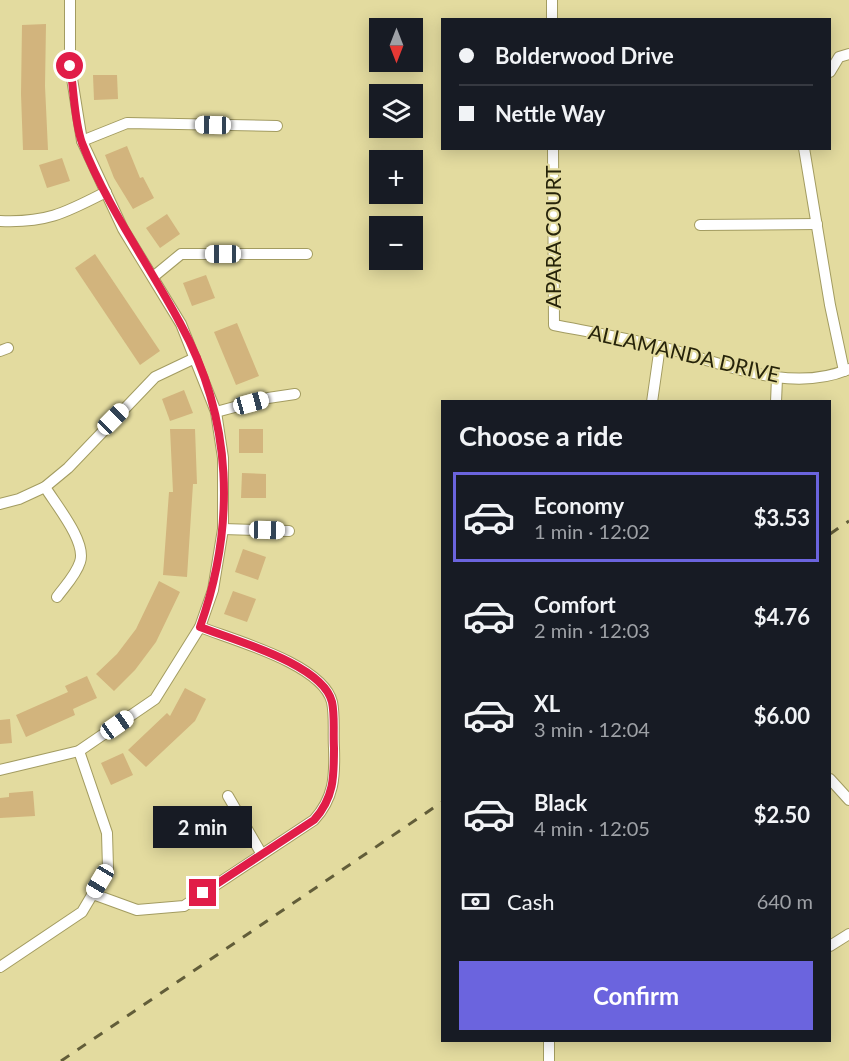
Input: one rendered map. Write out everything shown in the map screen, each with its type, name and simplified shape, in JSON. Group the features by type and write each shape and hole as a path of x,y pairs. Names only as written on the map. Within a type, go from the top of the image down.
{"street":[{"path":"0,770 79,751 155,699 200,627 216,579 223,530 223,458 216,412 181,324 123,229 82,141 70,66 70,0"},
{"path":"552,0 552,18"},
{"path":"831,70 839,57 849,54"},
{"path":"82,141 127,123 277,126"},
{"name":"APARA COURT","path":"553,150 554,325"},
{"path":"804,150 830,305 847,370"},
{"path":"0,221 29,222 45,219 68,211 106,192"},
{"path":"700,225 817,224"},
{"path":"153,277 181,254 307,254"},
{"name":"ALLAMANDA DRIVE","path":"554,325 660,346 777,378 803,378 847,370"},
{"path":"652,400 660,346"},
{"path":"0,504 19,500 45,487 68,468 156,377 195,358"},
{"path":"776,400 777,378"},
{"path":"216,412 268,398 295,394"},
{"path":"45,487 80,540 82,552 81,562 57,597"},
{"path":"223,530 289,531"},
{"path":"93,894 137,909 184,906 314,820 328,802 334,778 332,702 323,686 300,666 200,627"},
{"path":"0,967 82,912 108,868 107,833 79,751"},
{"path":"831,779 849,800"},
{"path":"228,796 261,854"},
{"path":"831,945 849,934"},
{"path":"549,1042 549,1061"}],"building":[{"path":"46,24 45,86 48,150 23,150 22,25"},
{"path":"93,75 117,75 118,99 94,100"},
{"path":"127,146 140,178 143,177 154,198 133,209 114,178 105,155"},
{"path":"62,158 70,181 47,188 39,165"},
{"path":"167,214 180,234 160,248 146,228"},
{"path":"95,254 160,351 140,365 75,268"},
{"path":"206,275 215,298 192,306 183,283"},
{"path":"237,323 259,376 236,385 214,332"},
{"path":"184,390 193,413 170,421 162,399"},
{"path":"170,429 195,429 197,484 193,484 187,577 163,575 169,492 173,492"},
{"path":"239,429 263,429 263,453 239,453"},
{"path":"242,473 266,474 266,498 241,498"},
{"path":"243,549 266,557 258,580 235,572"},
{"path":"159,581 180,592 156,642 135,670 114,691 96,674 117,654 136,629"},
{"path":"233,591 256,599 247,622 224,614"},
{"path":"87,676 97,698 73,709 75,715 26,737 16,715 68,692 65,686"},
{"path":"185,688 206,699 195,721 146,767 128,750 167,713 170,716"},
{"path":"10,719 12,743 0,744 0,720"},
{"path":"123,753 133,775 111,785 101,763"},
{"path":"33,791 35,816 0,818 0,798 9,797 9,793"}],"railway":[{"path":"831,533 849,521"},
{"path":"61,1061 441,803"}],"route":[{"path":"70,66 82,141 123,229 181,324 216,412 223,458 222,548 213,590 200,627 300,666 323,686 332,702 333,790 322,811 314,820 203,893"}]}
